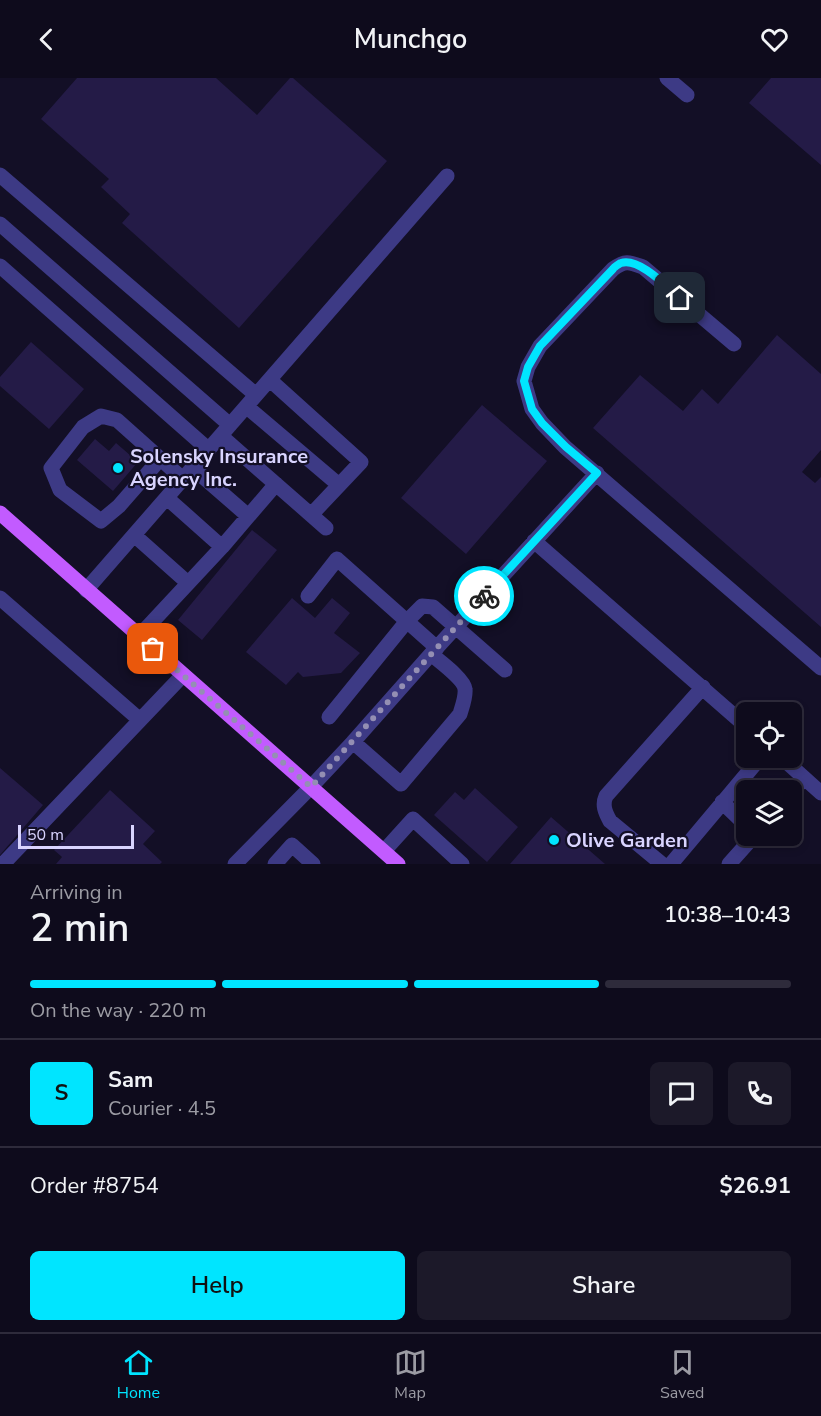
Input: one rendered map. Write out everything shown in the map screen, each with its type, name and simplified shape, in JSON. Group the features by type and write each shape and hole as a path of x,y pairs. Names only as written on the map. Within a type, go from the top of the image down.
{"main road":[{"path":"2,520 87,590 397,864"}],"lane":[{"path":"667,78 687,95"},
{"path":"0,175 251,401 339,485"},
{"path":"87,590 447,176"},
{"path":"0,224 225,430 276,484 326,528"},
{"path":"734,344 643,267 630,262 621,263 540,346 528,367 524,381 532,409 542,423 566,447 821,668"},
{"path":"0,266 209,450"},
{"path":"270,380 361,462 311,515"},
{"path":"160,459 119,506 101,521 60,490 51,468 83,427 101,416 117,420 160,459 188,474 248,515"},
{"path":"235,864 353,742 597,473"},
{"path":"139,636 222,547 276,484"},
{"path":"167,498 222,547"},
{"path":"134,535 188,583"},
{"path":"534,541 736,717"},
{"path":"308,596 337,559 407,621 465,688 460,714 400,784 353,742"},
{"path":"0,597 140,720"},
{"path":"329,717 407,621 422,606 433,608 506,670"},
{"path":"3,864 183,675"},
{"path":"662,864 610,821 603,802 703,687"},
{"path":"671,864 751,768"},
{"path":"793,768 821,793"},
{"path":"722,802 736,815"},
{"path":"384,851 413,819 462,864"},
{"path":"275,864 292,845 313,864"},
{"path":"729,864 745,846"}],"building":[{"path":"77,78 216,78 257,115 290,78 293,78 387,161 239,328 122,223 130,214 101,187 109,179 41,119"},
{"path":"771,78 821,78 821,165 749,103"},
{"path":"777,335 821,374 821,450 802,472 815,483 821,477 821,627 593,428 640,375 683,411 702,389 718,404"},
{"path":"31,342 84,389 49,429 0,386 0,377"},
{"path":"482,405 547,461 466,554 401,498"},
{"path":"95,439 109,451 116,443 138,462 113,491 77,460"},
{"path":"252,530 277,550 202,640 178,620"},
{"path":"292,598 315,618 332,598 350,613 334,633 360,653 341,673 303,677 298,672 286,685 246,652"},
{"path":"0,768 43,805 0,855"},
{"path":"475,788 518,827 487,862 434,815 455,792 464,800"},
{"path":"110,790 155,831 143,844 162,862 160,864 56,864 62,857 54,850"},
{"name":"Olive Garden","path":"551,817 605,864 510,864"}],"way so far":[{"path":"153,649 311,787 484,596"}],"place":[{"name":"Solensky Insurance Agency Inc.","path":"118,468"},
{"name":"Olive Garden","path":"554,840"}],"route":[{"path":"484,596 597,473 566,447 542,423 532,409 524,381 528,367 540,346 621,263 630,262 643,267 680,298"}]}
